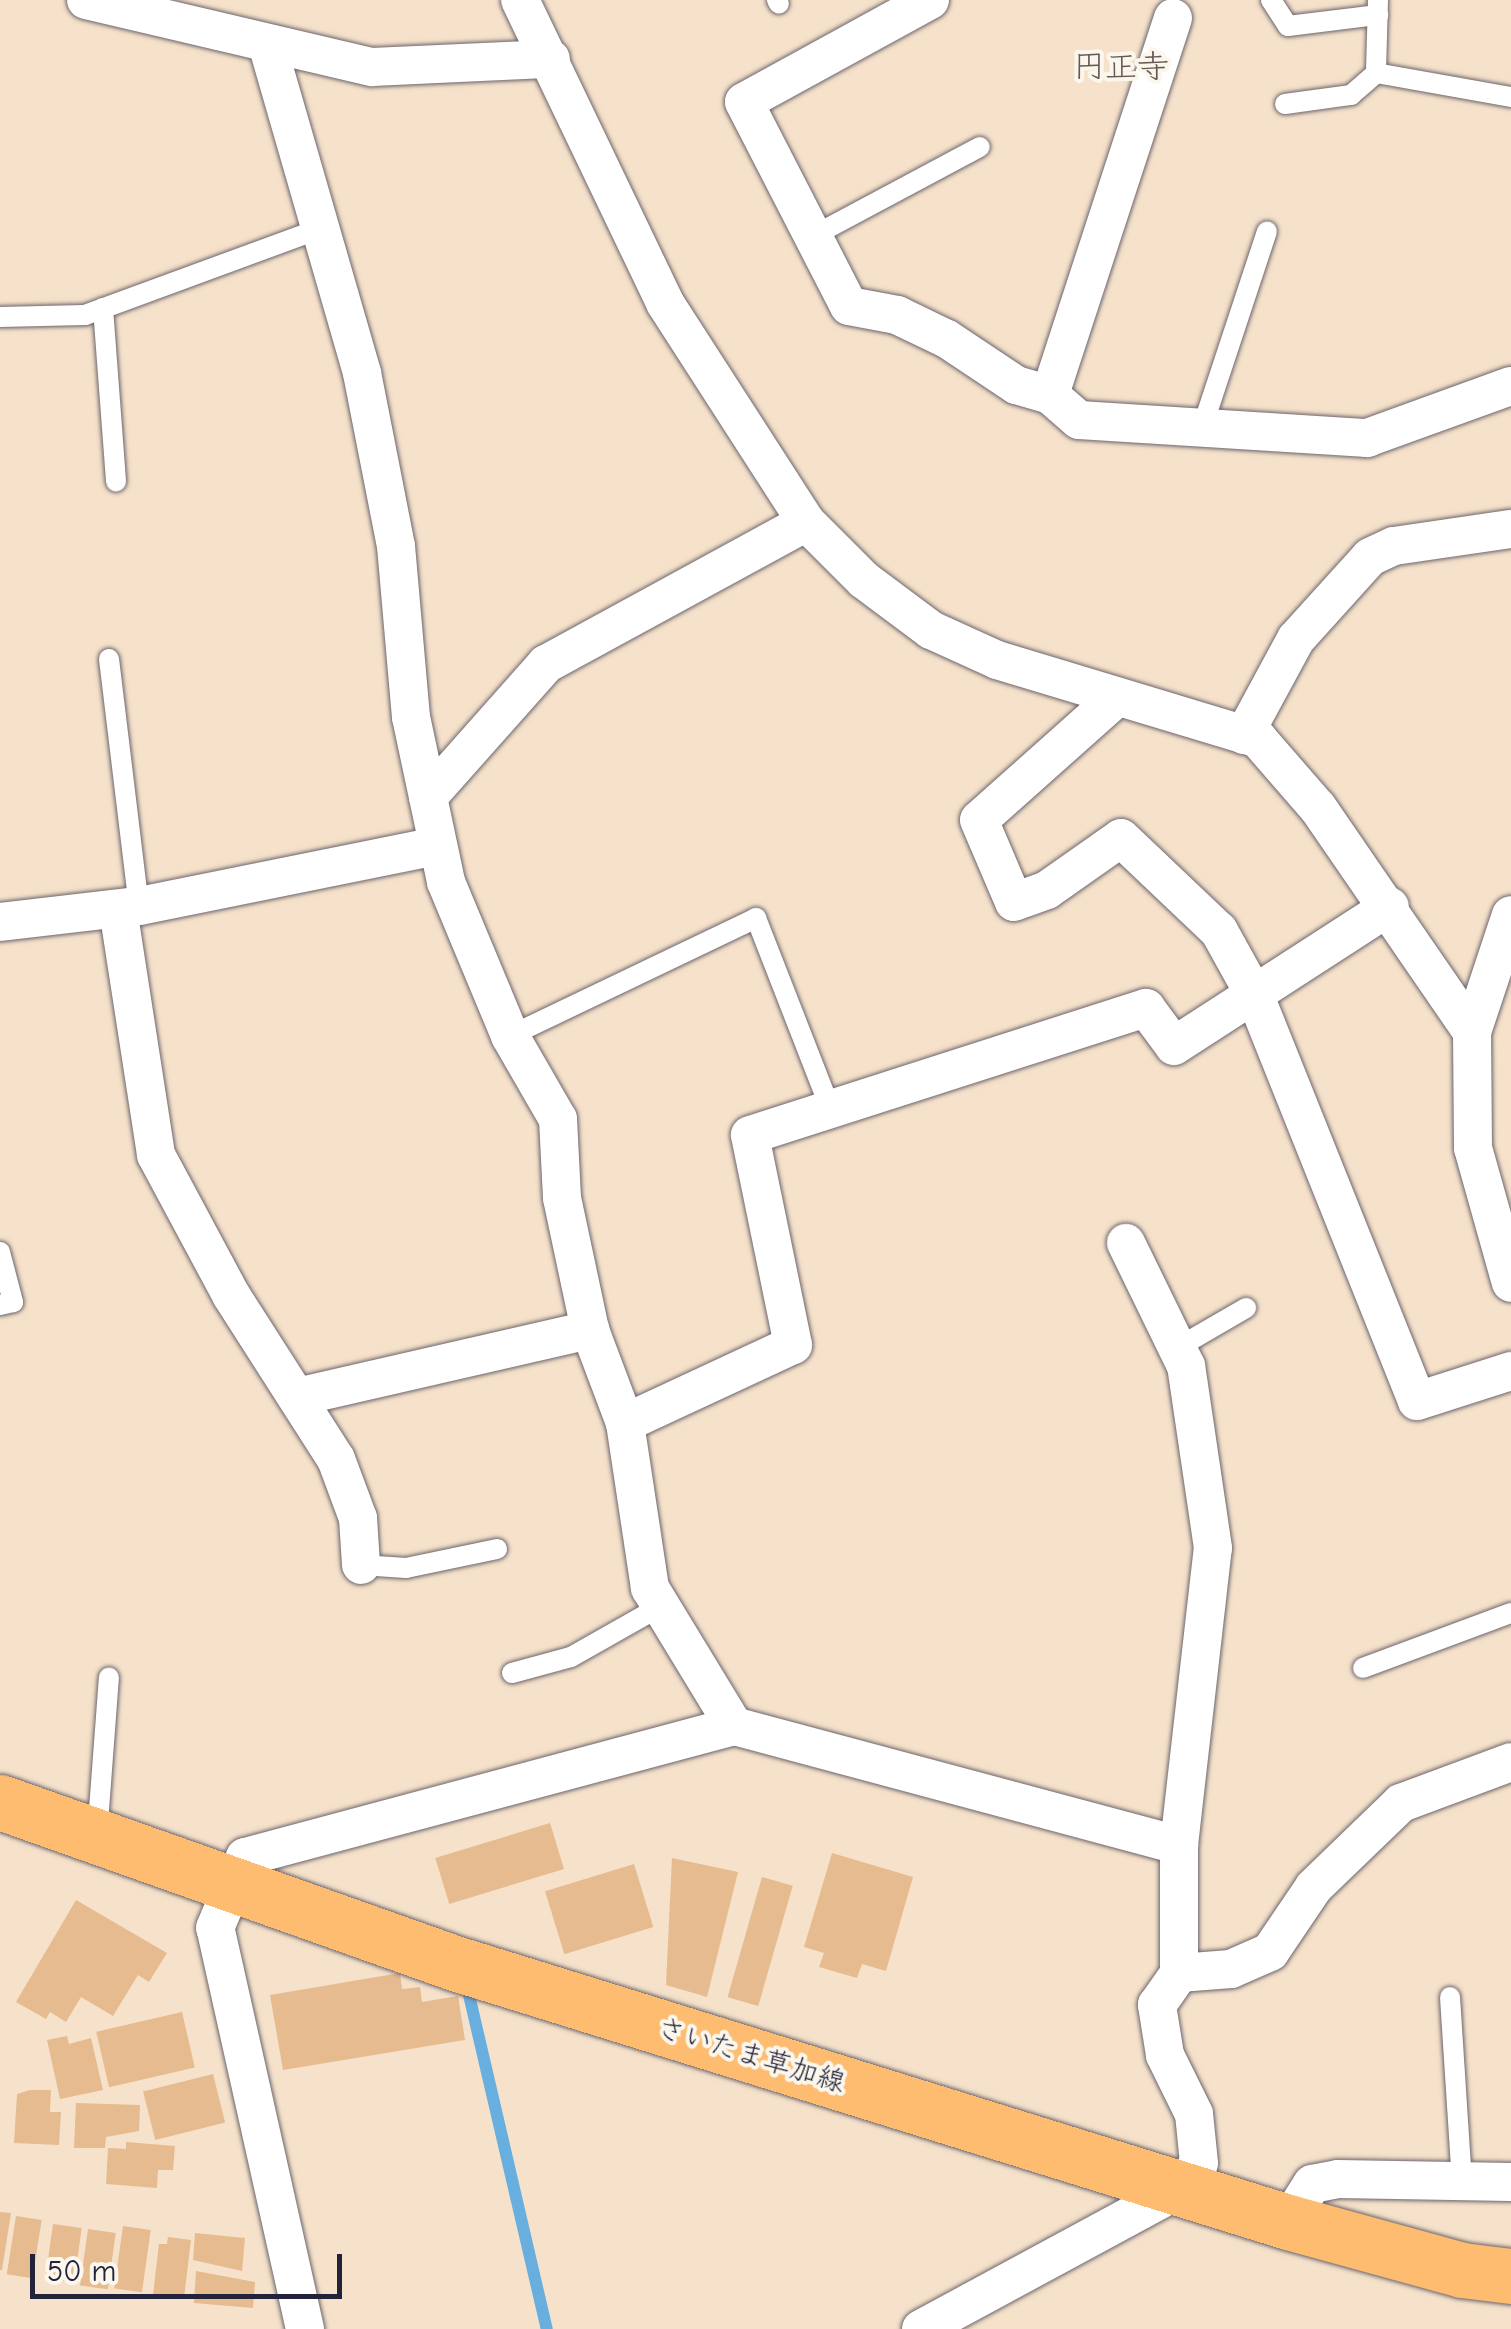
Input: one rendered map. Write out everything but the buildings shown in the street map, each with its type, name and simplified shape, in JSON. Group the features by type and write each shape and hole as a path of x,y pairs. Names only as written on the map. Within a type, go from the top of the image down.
{"main road":[{"name":"さいたま草加線","path":"0,1802 97,1841 461,1965 1288,2222 1462,2270 1511,2276"}],"street":[{"path":"86,0 268,47 372,67 551,59"},
{"path":"521,0 664,303 806,522 864,580 931,630 997,660 1258,739 1318,808 1390,906 1472,1032"},
{"path":"930,0 744,102 848,306 897,315 947,339 1016,385 1050,395 1079,420 1366,438 1511,386"},
{"path":"1050,395 1174,18"},
{"path":"268,47 362,373 396,546 411,717 436,846 510,1036 558,1119 562,1198 590,1330 625,1423 650,1588 734,1726"},
{"path":"428,796 546,664 806,522"},
{"path":"1244,735 1296,639 1370,557 1394,546 1511,528"},
{"path":"1116,698 979,820 1014,902 1047,890 1120,838 1219,931 1254,996 1417,1401 1511,1371"},
{"path":"0,922 129,908 436,846"},
{"path":"625,1423 794,1345 750,1136 1146,1008 1174,1046 1390,906"},
{"path":"129,908 156,1155 231,1295 336,1459 358,1518 361,1566"},
{"path":"1511,915 1472,1032 1474,1148 1511,1284"},
{"path":"921,2329 1182,2188 1199,2163 1194,2114 1184,2083 1165,2055 1157,2004 1179,1974 1178,1845 1213,1548 1186,1366 1126,1242"},
{"path":"298,1398 590,1330"},
{"path":"305,2329 215,1928 244,1857 734,1726 1178,1845"},
{"path":"1179,1974 1231,1969 1270,1952 1314,1887 1401,1803 1511,1762"},
{"path":"1288,2222 1312,2184 1338,2179 1511,2182"}],"lane":[{"path":"1271,0 1288,26 1378,8 1376,72 1351,95 1286,104"},
{"path":"1376,72 1511,97"},
{"path":"813,236 980,147"},
{"path":"0,318 103,308 320,229"},
{"path":"1202,428 1268,231"},
{"path":"103,308 116,482"},
{"path":"110,659 129,908"},
{"path":"510,1036 756,918 830,1110"},
{"path":"0,1252 13,1302 0,1305"},
{"path":"1178,1348 1246,1308"},
{"path":"361,1566 406,1568 497,1549"},
{"path":"512,1673 570,1658 660,1606"},
{"path":"1362,1668 1511,1613"},
{"path":"97,1841 110,1678"},
{"path":"1450,1997 1462,2182"}],"waterway":[{"path":"466,1982 547,2329"}],"district":[{"name":"円正寺","path":"1121,67"}]}
